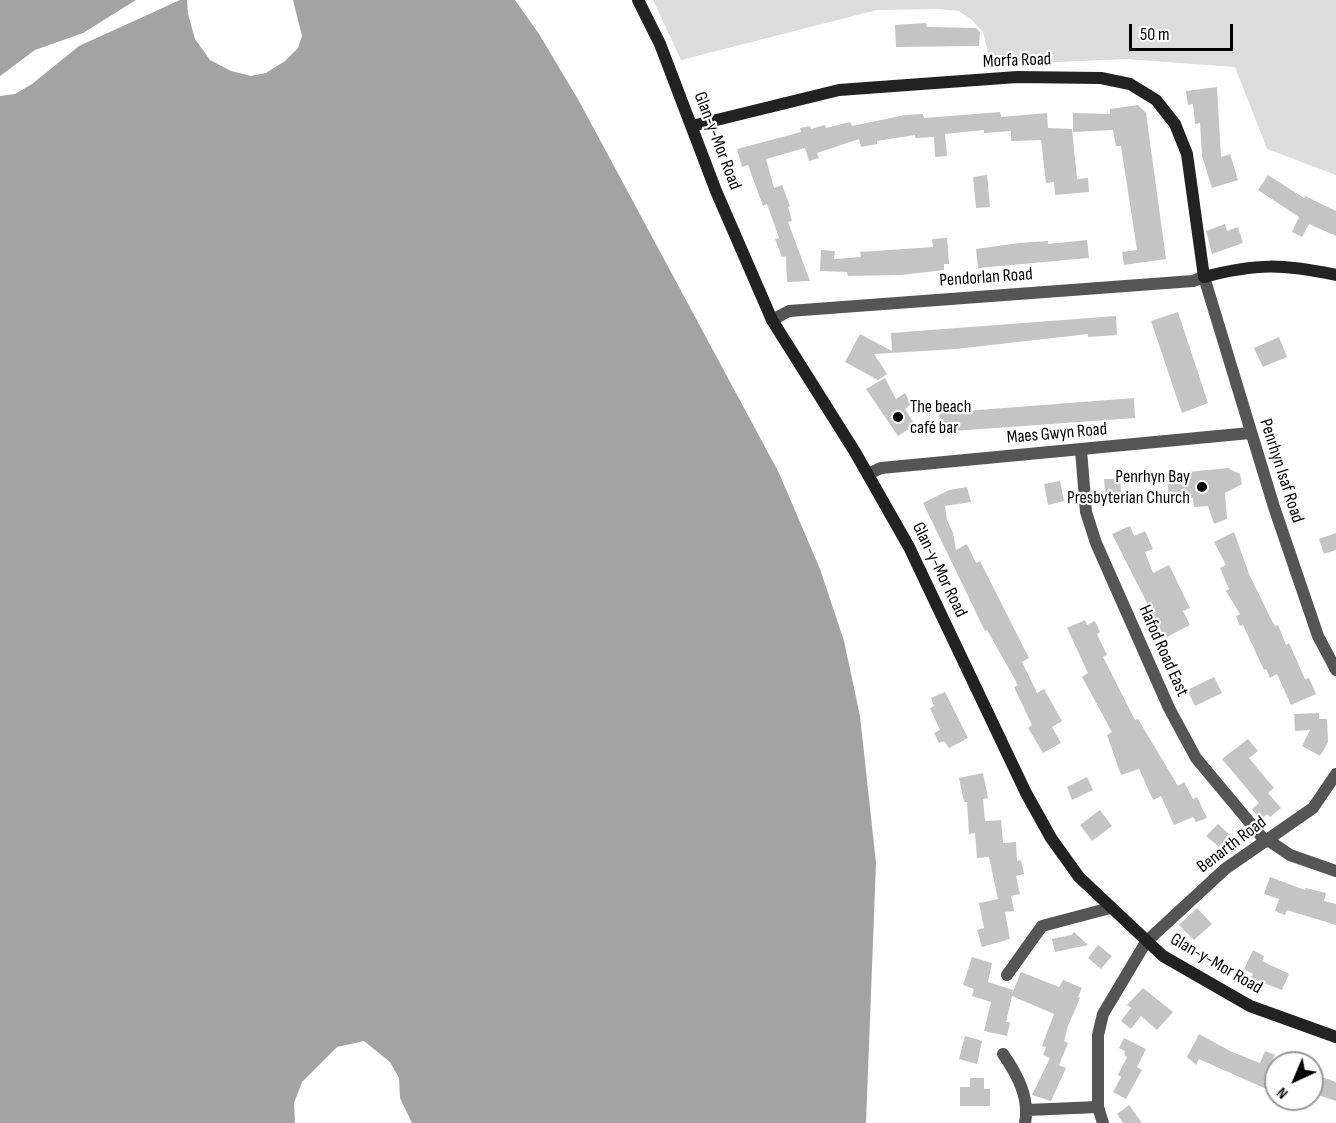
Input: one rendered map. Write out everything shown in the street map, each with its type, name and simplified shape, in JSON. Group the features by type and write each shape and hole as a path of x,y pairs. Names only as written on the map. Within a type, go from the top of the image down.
{"street":[{"name":"Glan-y-Mor Road","path":"638,0 660,44 772,320 868,474 909,548 1046,829 1079,877 1146,942 1177,966 1250,1006 1336,1037"},
{"name":"Morfa Road","path":"692,126 838,90 1017,77 1101,78 1130,84 1156,100 1175,124 1187,154 1204,277"},
{"path":"1204,277 1241,267 1266,265 1286,265 1336,275"},
{"name":"Pendorlan Road","path":"772,320 789,311 1193,281 1204,277"},
{"name":"Penrhyn Isaf Road","path":"1204,277 1250,433 1318,636 1336,670"},
{"name":"Maes Gwyn Road","path":"868,474 881,468 1250,433"},
{"name":"Hafod Road East","path":"1081,450 1086,512 1096,543 1169,708 1196,758 1267,841 1290,855 1336,871"},
{"name":"Benarth Road","path":"1103,1123 1098,1107 1098,1035 1103,1014 1146,942 1226,869 1313,808 1336,774"},
{"path":"1007,975 1042,926 1110,908"},
{"path":"1003,1054 1020,1082 1027,1110 1025,1123"},
{"path":"1027,1110 1098,1107"}],"shaded area":[{"path":"0,0 515,0 539,34 579,101 779,473 820,569 844,641 860,716 876,863 866,1123 0,1123"},
{"path":"653,0 1336,0 1336,175 1267,149 1235,67 1125,59 991,65 983,32 972,20 959,11 938,9 877,10 681,60"}],"pier":[{"path":"136,0 180,0 79,46 32,84 15,94 0,96 0,76 35,50 83,33"},
{"path":"187,0 293,0 302,36 298,48 285,61 266,73 251,76 231,71 210,60 195,39 188,14"},
{"path":"364,1041 390,1062 399,1078 400,1098 412,1123 295,1123 294,1103 302,1082 337,1047"}],"building":[{"path":"926,23 927,27 976,28 980,32 979,46 896,47 895,25"},
{"path":"1217,87 1221,157 1230,154 1238,180 1212,188 1202,156 1200,123 1195,124 1193,104 1188,105 1186,91"},
{"path":"1138,105 1146,113 1166,259 1124,265 1122,252 1137,250 1121,146 1116,146 1113,130 1073,132 1073,113 1110,114 1110,109"},
{"path":"1000,112 1001,117 1047,113 1048,128 1072,129 1077,179 1088,178 1089,192 1055,195 1054,182 1046,183 1041,140 1011,141 1011,131 984,133 984,130 945,134 947,156 935,157 934,137 915,138 915,135 877,141 877,144 861,147 859,139 817,153 819,158 809,161 805,148 766,159 774,188 782,185 790,206 788,207 792,221 788,222 810,281 787,282 786,256 782,257 775,239 779,238 767,204 763,206 748,165 742,167 737,149 801,132 800,128 810,126 811,129 825,125 826,128 850,122 852,126 905,115 923,114 924,118"},
{"path":"987,175 990,207 976,208 973,177"},
{"path":"1268,175 1304,198 1305,196 1336,211 1336,236 1309,224 1302,237 1292,232 1299,217 1258,190"},
{"path":"1225,224 1227,231 1238,227 1243,243 1212,254 1206,231"},
{"path":"947,238 949,264 944,264 944,270 901,275 848,276 847,272 820,271 821,250 835,251 834,259 861,257 860,252 933,247 932,239"},
{"path":"1087,240 1089,258 978,268 976,249 1019,243 1048,241 1048,244"},
{"path":"1178,312 1208,403 1182,413 1151,321"},
{"path":"1116,316 1117,335 1088,337 1088,334 956,349 874,354 887,374 878,380 845,362 860,334 892,351 891,333"},
{"path":"1279,337 1287,357 1263,367 1254,348"},
{"path":"885,378 896,399 905,393 911,404 905,409 915,425 898,436 866,389"},
{"path":"1134,398 1135,418 940,432 939,413"},
{"name":"Penrhyn Bay Presbyterian Church","path":"1228,468 1240,474 1242,484 1225,493 1227,519 1214,524 1208,506 1194,507 1193,498 1169,500 1167,474"},
{"path":"1104,479 1120,479 1122,503 1106,504"},
{"path":"1060,481 1064,501 1048,505 1044,484"},
{"path":"967,487 971,502 945,506 947,520 953,533 956,550 967,544 976,563 980,561 1029,658 1022,662 1037,693 1044,689 1062,721 1052,727 1061,743 1043,753 1028,728 1032,725 1014,687 1018,685 987,630 985,631 923,503 949,490"},
{"path":"1130,526 1134,536 1145,531 1153,549 1145,552 1153,573 1169,565 1190,608 1183,611 1190,625 1165,638 1112,534"},
{"path":"1234,532 1249,574 1271,619 1275,626 1278,625 1286,645 1289,643 1305,679 1309,678 1316,694 1291,705 1277,674 1270,678 1266,669 1264,670 1243,625 1240,626 1236,616 1240,614 1226,591 1229,589 1220,568 1226,565 1214,542"},
{"path":"1336,533 1336,550 1324,554 1319,539"},
{"path":"1085,620 1087,625 1095,621 1100,632 1097,634 1107,655 1103,657 1135,720 1138,719 1178,786 1184,782 1193,799 1197,797 1207,818 1196,822 1193,817 1174,825 1161,796 1153,800 1139,769 1121,775 1107,735 1112,732 1082,677 1088,673 1067,628"},
{"path":"1214,677 1222,693 1195,706 1187,690"},
{"path":"945,692 968,738 949,748 944,741 939,743 934,733 940,730 930,708 934,706 931,698"},
{"path":"1319,713 1319,719 1327,719 1328,742 1320,756 1302,746 1310,730 1295,731 1294,714"},
{"path":"1248,739 1258,751 1249,758 1274,788 1268,793 1281,808 1270,817 1267,814 1261,820 1252,809 1259,803 1222,759"},
{"path":"983,773 988,798 983,799 985,821 1001,820 1003,843 1016,842 1017,861 1021,860 1024,874 1016,876 1020,894 1011,896 1014,911 1005,912 1010,939 982,947 977,930 984,928 979,903 998,899 989,857 977,858 975,833 969,834 967,802 964,802 959,778"},
{"path":"1087,777 1093,790 1072,800 1067,787"},
{"path":"1100,810 1112,826 1092,841 1080,825"},
{"path":"1218,824 1230,835 1219,847 1206,836"},
{"path":"1270,877 1305,890 1306,888 1326,893 1324,901 1336,904 1336,925 1287,910 1285,915 1275,911 1279,899 1264,894"},
{"path":"1197,908 1212,924 1194,940 1179,925"},
{"path":"1074,932 1088,945 1055,952 1052,939 1071,935"},
{"path":"1098,945 1112,956 1101,969 1088,958"},
{"path":"1253,950 1264,956 1262,961 1289,974 1282,990 1251,978 1253,974 1244,969"},
{"path":"972,957 992,963 988,982 1013,990 1012,994 1021,972 1059,987 1063,980 1082,988 1068,1026 1064,1041 1068,1043 1059,1065 1066,1068 1051,1101 1032,1095 1050,1058 1043,1055 1046,1047 1042,1046 1054,1014 1012,996 1006,1022 1010,1022 1007,1036 984,1031 991,1002 972,996 974,989 963,985"},
{"path":"1143,988 1173,1012 1157,1030 1141,1016 1131,1029 1121,1021 1131,1008 1127,1005"},
{"path":"1199,1034 1232,1052 1260,1063 1264,1053 1264,1088 1199,1059 1196,1065 1187,1057"},
{"path":"965,1036 982,1041 977,1064 959,1059"},
{"path":"1124,1038 1146,1049 1137,1067 1142,1070 1126,1099 1113,1092 1121,1077 1118,1075 1127,1057 1124,1055 1125,1051 1119,1048"},
{"path":"970,1078 984,1078 984,1089 990,1089 990,1106 960,1106 960,1087 970,1087"},
{"path":"1324,1078 1336,1082 1336,1101 1324,1097"},
{"path":"1129,1105 1142,1123 1123,1123 1117,1114"}],"place":[{"name":"The beach café bar","path":"898,417"},
{"name":"Penrhyn Bay Presbyterian Church","path":"1202,487"}]}
